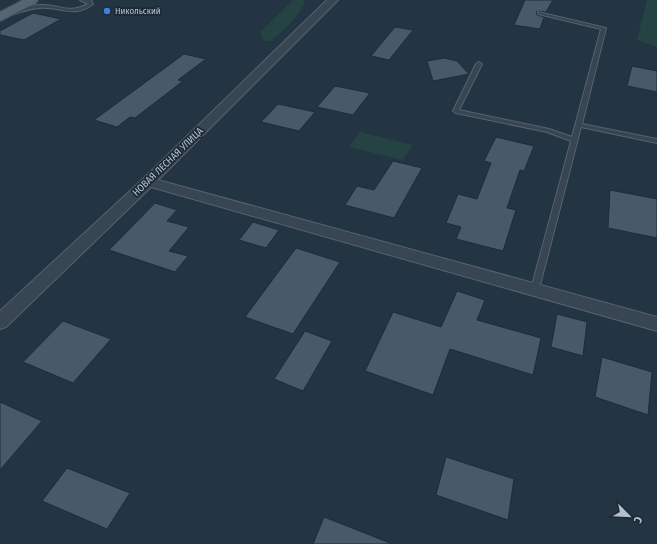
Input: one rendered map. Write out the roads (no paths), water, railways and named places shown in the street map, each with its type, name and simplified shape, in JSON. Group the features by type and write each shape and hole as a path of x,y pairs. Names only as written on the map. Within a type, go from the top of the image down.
{"main road":[{"path":"0,9 17,0"},
{"path":"0,17 32,0"}],"street":[{"name":"НОВАЯ ЛЕСНАЯ УЛИЦА","path":"0,322 148,182 333,0"},
{"path":"148,182 657,324"}],"lane":[{"path":"0,17 42,6 72,12 81,10 91,4 89,1 82,0"},
{"path":"535,289 604,28 540,13"},
{"path":"479,64 456,111 549,131 574,140"},
{"path":"578,125 657,141"}],"place":[{"name":"Никольский","path":"107,11"}]}
